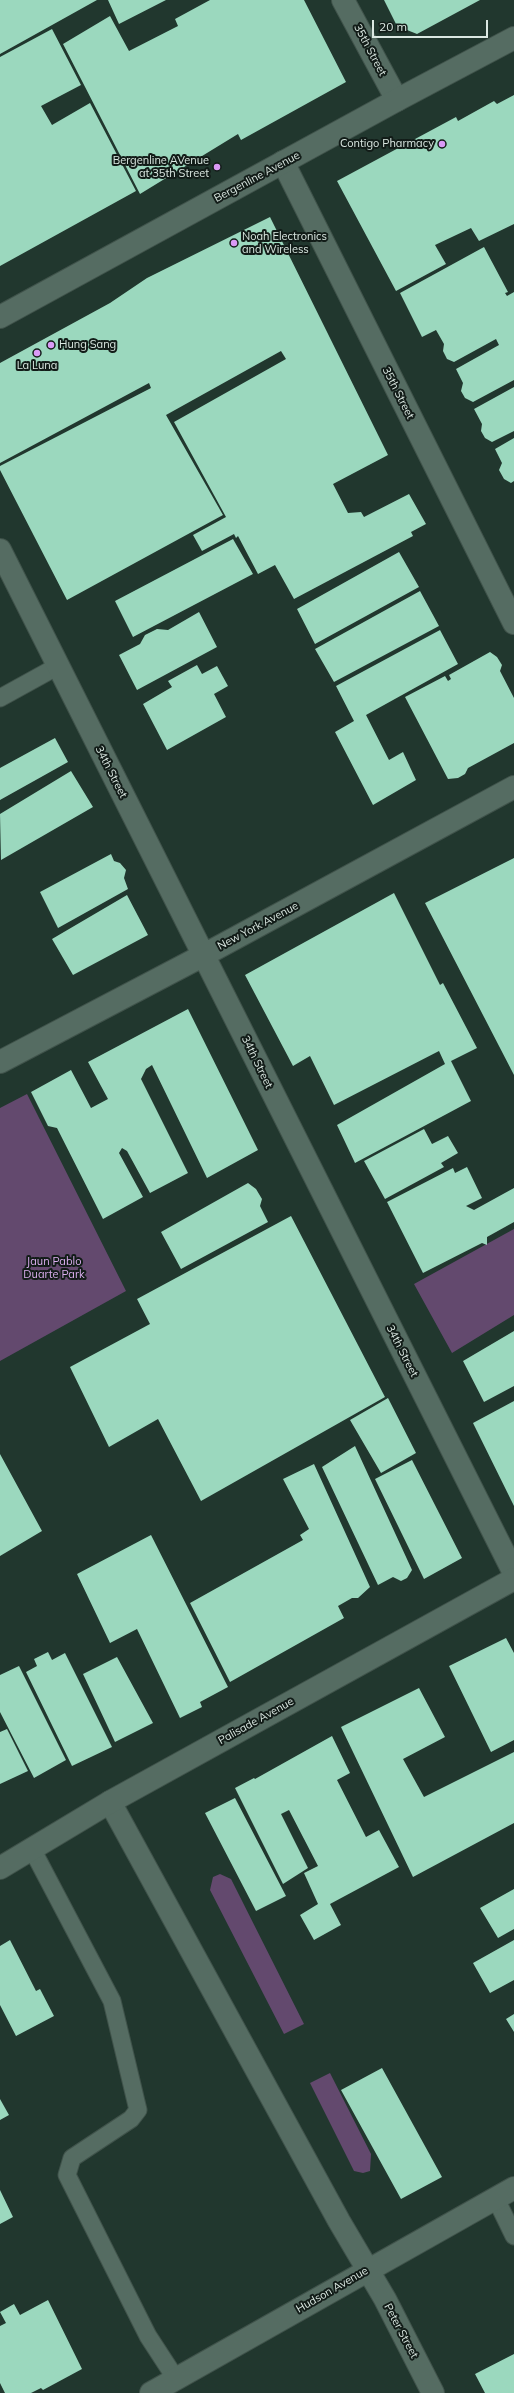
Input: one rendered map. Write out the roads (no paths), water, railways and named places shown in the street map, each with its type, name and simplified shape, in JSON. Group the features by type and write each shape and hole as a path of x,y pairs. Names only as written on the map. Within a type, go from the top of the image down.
{"street":[{"name":"35th Street","path":"343,0 397,100"},
{"name":"Bergenline Avenue","path":"0,317 397,100 514,38"},
{"name":"35th Street","path":"283,162 514,623"},
{"name":"34th Street","path":"0,550 514,1573"},
{"name":"New York Avenue","path":"0,1062 204,955 514,787"},
{"name":"Palisade Avenue","path":"0,1868 110,1802 514,1579"},
{"name":"Peter Street","path":"110,1802 367,2269 433,2393"},
{"name":"Hudson Avenue","path":"151,2393 367,2269 505,2194"}],"lane":[{"path":"0,698 58,666"},
{"path":"32,1849 112,2001 138,2110 131,2119 72,2158 67,2175 148,2336 176,2379"},
{"path":"505,2194 514,2236"}],"place":[{"name":"Contigo Pharmacy","path":"442,144"},
{"name":"Bergenline AVenue at 35th Street","path":"217,167"},
{"name":"Noah Electronics and Wireless","path":"234,243"},
{"name":"Hung Sang","path":"51,345"},
{"name":"La Luna","path":"37,353"}],"park label":[{"name":"Jaun Pablo Duarte Park","path":"54,1268"}]}
